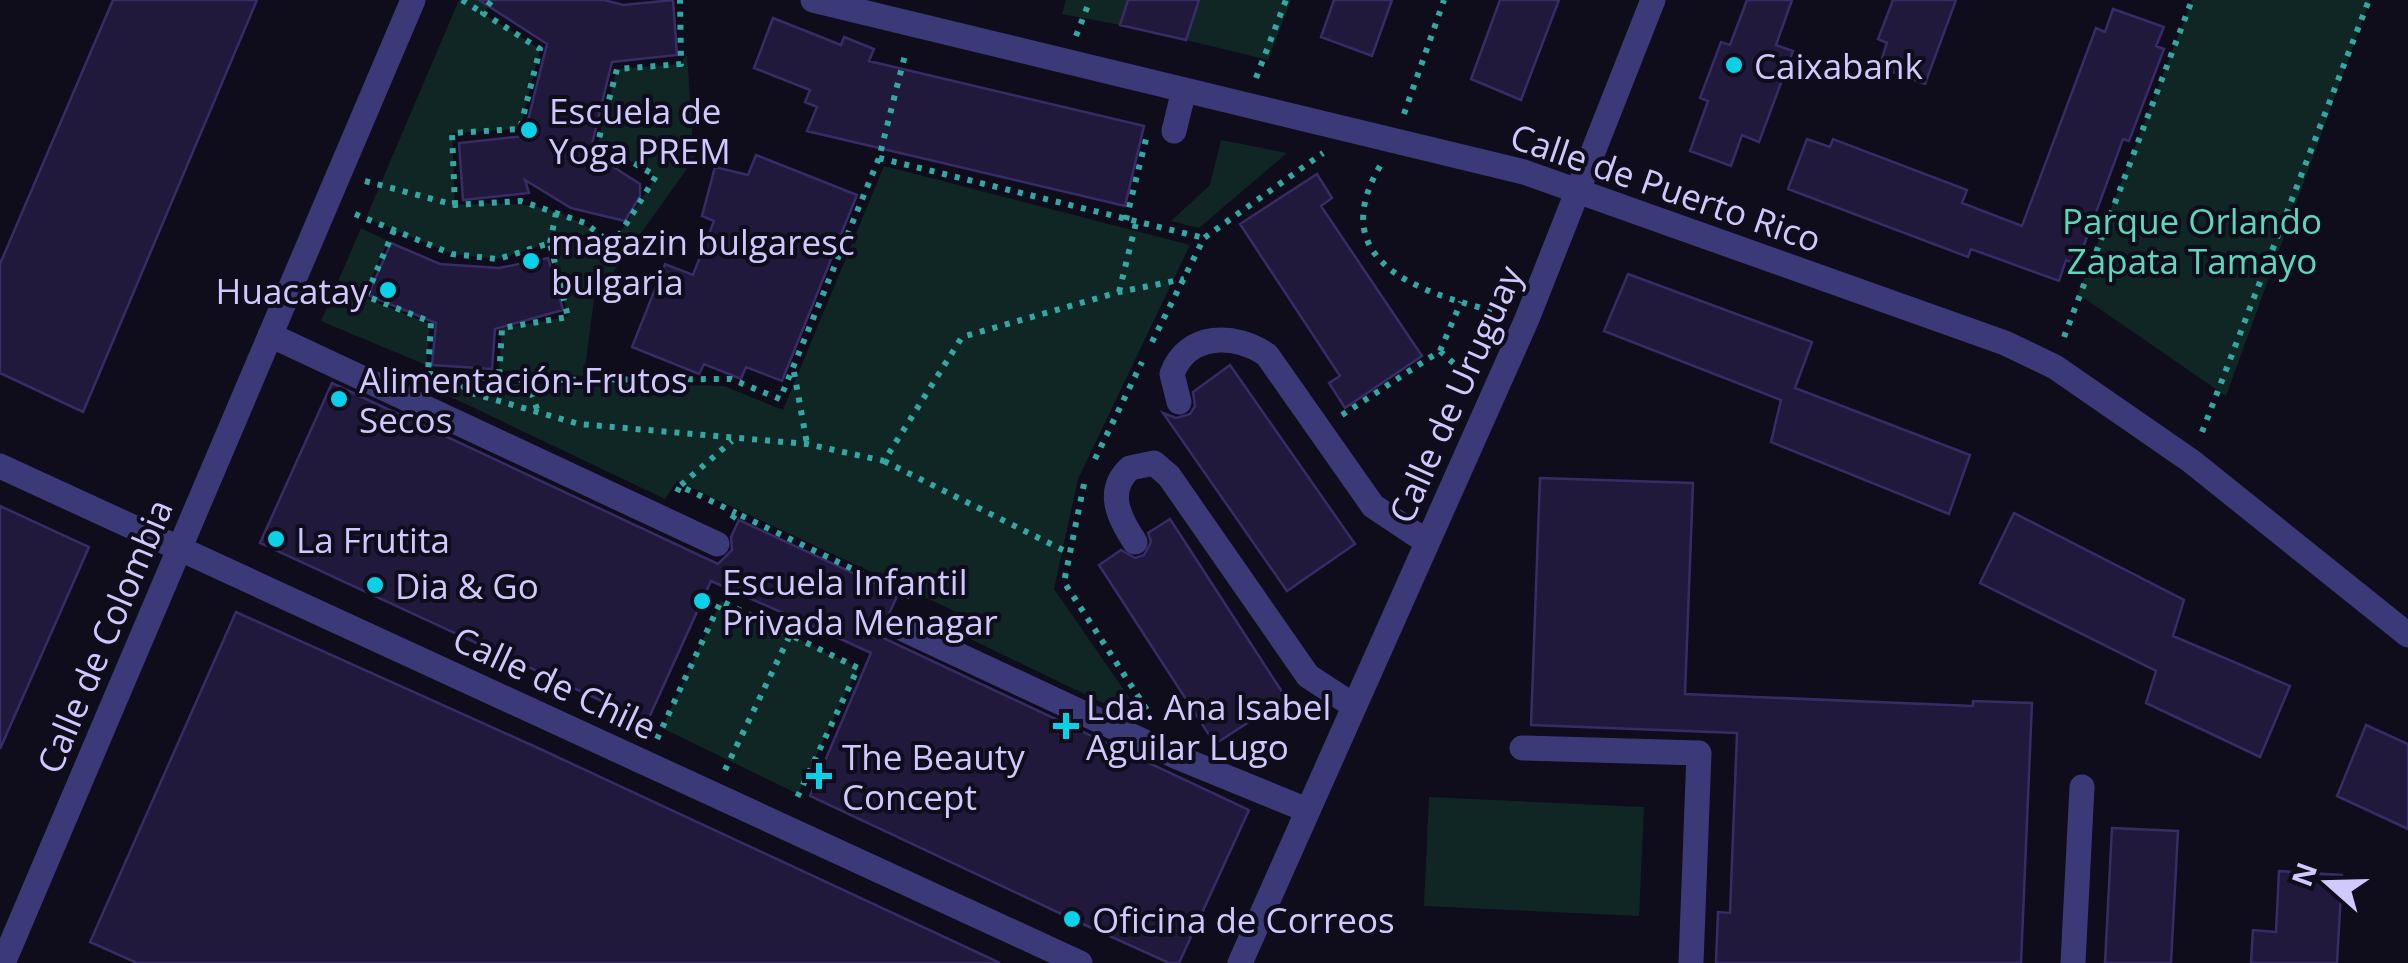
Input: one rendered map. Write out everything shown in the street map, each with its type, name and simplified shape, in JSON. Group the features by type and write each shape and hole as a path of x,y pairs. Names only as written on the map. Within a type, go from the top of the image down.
{"street":[{"name":"Calle de Colombia","path":"3,963 413,0"},
{"name":"Calle de Puerto Rico","path":"813,0 1582,190 2005,342 2055,367 2191,461 2408,634"},
{"name":"Calle de Uruguay","path":"1240,963 1527,320 1582,190 1653,0"},
{"path":"1174,132 1184,90"},
{"path":"270,335 718,544"},
{"path":"1179,402 1172,374 1181,356 1217,339 1243,341 1267,356 1372,506 1427,542"},
{"path":"1134,542 1118,516 1118,485 1130,468 1154,463 1170,476 1308,676 1354,706"},
{"name":"Calle de Chile","path":"0,466 1080,963"},
{"path":"905,630 1178,757 1307,810"},
{"path":"1522,748 1699,753 1691,963"},
{"path":"2073,963 2082,787"}],"path":[{"path":"455,205 452,132 520,128 540,48 462,0"},
{"path":"483,13 492,0"},
{"path":"339,174 455,205 521,201 585,223 613,245 656,176 598,142 617,69 681,64 680,0"},
{"path":"1246,105 1286,0"},
{"path":"1444,0 1394,141 1369,188 1362,220 1365,235 1374,251 1411,286 1527,320"},
{"path":"2055,367 2078,294 2192,0"},
{"path":"2191,461 2369,0"},
{"path":"410,372 526,380 731,379 780,399 879,158 913,24"},
{"path":"1093,464 1204,238 1354,131"},
{"path":"1126,220 1147,135"},
{"path":"879,158 1204,238"},
{"path":"327,202 452,254 498,259 550,243"},
{"path":"499,378 502,328 568,317 550,243 556,213"},
{"path":"1119,292 1136,222"},
{"path":"394,230 366,296 431,322 428,374"},
{"path":"884,461 962,337 1119,292 1184,278"},
{"path":"1320,429 1440,351 1461,302"},
{"path":"794,370 808,444"},
{"path":"452,375 468,392 579,424 808,444 884,461 1067,552"},
{"path":"526,380 537,410"},
{"path":"680,486 732,440"},
{"path":"1085,480 1067,552 1064,582 1178,757"},
{"path":"718,544 736,513 843,562 912,597 897,626 905,630"},
{"path":"646,762 721,601 858,668 783,826"},
{"path":"714,794 790,635"}],"green space":[{"path":"459,0 492,0 484,14 540,49 520,129 452,133 455,205 538,207 574,220 613,244 656,176 598,142 617,69 680,64 687,55 694,159 594,299 584,376 499,370 502,328 568,317 550,243 498,259 452,254 366,218"},
{"path":"1066,0 1128,0 1120,25 1062,14"},
{"path":"1199,0 1291,0 1268,60 1186,40"},
{"name":"Parque Orlando Zapata Tamayo","path":"2192,0 2370,0 2226,396 2078,294"},
{"path":"1221,140 1287,153 1199,228 1171,221 1210,185"},
{"path":"884,166 1190,245 1078,479 1054,589 1140,713 1134,718 962,635 967,617 677,481 665,499 449,396 452,383 581,385 590,392 599,383 724,386 783,410"},
{"path":"361,228 388,241 363,297 430,324 426,365 321,321"},
{"path":"721,601 858,668 798,794 662,728"},
{"path":"1429,797 1644,807 1639,916 1424,906"}],"building":[{"path":"113,0 257,0 83,412 0,373 0,264"},
{"path":"479,0 604,0 623,5 673,0 677,55 612,62 590,152 640,184 640,196 625,221 571,208 525,180 529,193 463,200 459,143 524,136 547,44"},
{"path":"1128,0 1199,0 1186,40 1120,25"},
{"path":"1334,0 1392,0 1372,56 1321,37"},
{"path":"1500,0 1559,0 1521,100 1471,79"},
{"path":"1747,0 1792,0 1776,45 1793,51 1759,142 1742,135 1731,166 1690,151 1708,101 1700,98 1721,42 1730,45"},
{"path":"1893,0 1956,0 1925,84 1879,67 1887,43 1878,39"},
{"path":"2113,9 2164,27 2156,46 2164,49 2129,141 2123,139 2077,264 2066,260 2059,281 1971,249 1968,257 1788,189 1807,139 1830,147 1833,139 1967,190 1962,203 2022,226 2096,28 2105,32"},
{"path":"773,18 841,45 844,37 874,49 869,61 1144,126 1125,206 807,131 817,107 805,102 810,90 754,68"},
{"path":"756,155 857,195 782,381 746,367 741,379 704,364 699,374 632,347 665,264 693,275 714,221 702,216 715,167 748,175"},
{"path":"1317,174 1332,198 1321,206 1422,356 1345,408 1329,383 1340,376 1240,224"},
{"path":"391,243 440,264 499,268 548,258 563,310 495,329 492,369 432,365 436,323 368,295"},
{"path":"1628,274 1812,342 1795,388 1970,455 1949,514 1771,442 1781,400 1604,331"},
{"path":"1230,365 1355,544 1287,591 1163,413 1176,418 1190,414 1195,406 1193,392"},
{"path":"332,383 718,564 732,550 731,537 739,520 898,594 879,636 1249,810 1179,963 1169,963 810,796 871,653 819,629 711,581 647,722 260,543"},
{"path":"1540,478 1693,483 1685,694 1973,706 1973,701 2032,703 2021,963 1716,963 1718,912 1730,913 1737,733 1531,725"},
{"path":"0,506 89,547 0,749"},
{"path":"2014,513 2184,600 2173,636 2290,686 2260,757 2146,703 2156,671 1980,583"},
{"path":"1170,519 1286,698 1215,744 1099,565 1121,550 1135,558 1144,555 1151,542 1148,533"},
{"path":"236,612 1000,963 137,963 90,942"},
{"path":"2366,725 2408,744 2408,829 2337,796"},
{"path":"2112,828 2178,831 2171,963 2105,963"},
{"path":"2279,871 2342,875 2337,963 2251,963 2253,930 2276,932"}],"place":[{"name":"Caixabank","path":"1734,65"},
{"name":"Escuela de Yoga PREM","path":"529,130"},
{"name":"magazin bulgaresc bulgaria","path":"531,261"},
{"name":"Huacatay","path":"388,290"},
{"name":"Alimentación-Frutos Secos","path":"339,399"},
{"name":"La Frutita","path":"276,539"},
{"name":"Dia & Go","path":"375,585"},
{"name":"Escuela Infantil Privada Menagar","path":"702,601"},
{"name":"Lda. Ana Isabel Aguilar Lugo","path":"1066,726"},
{"name":"The Beauty Concept","path":"819,776"},
{"name":"Oficina de Correos","path":"1072,919"}]}
